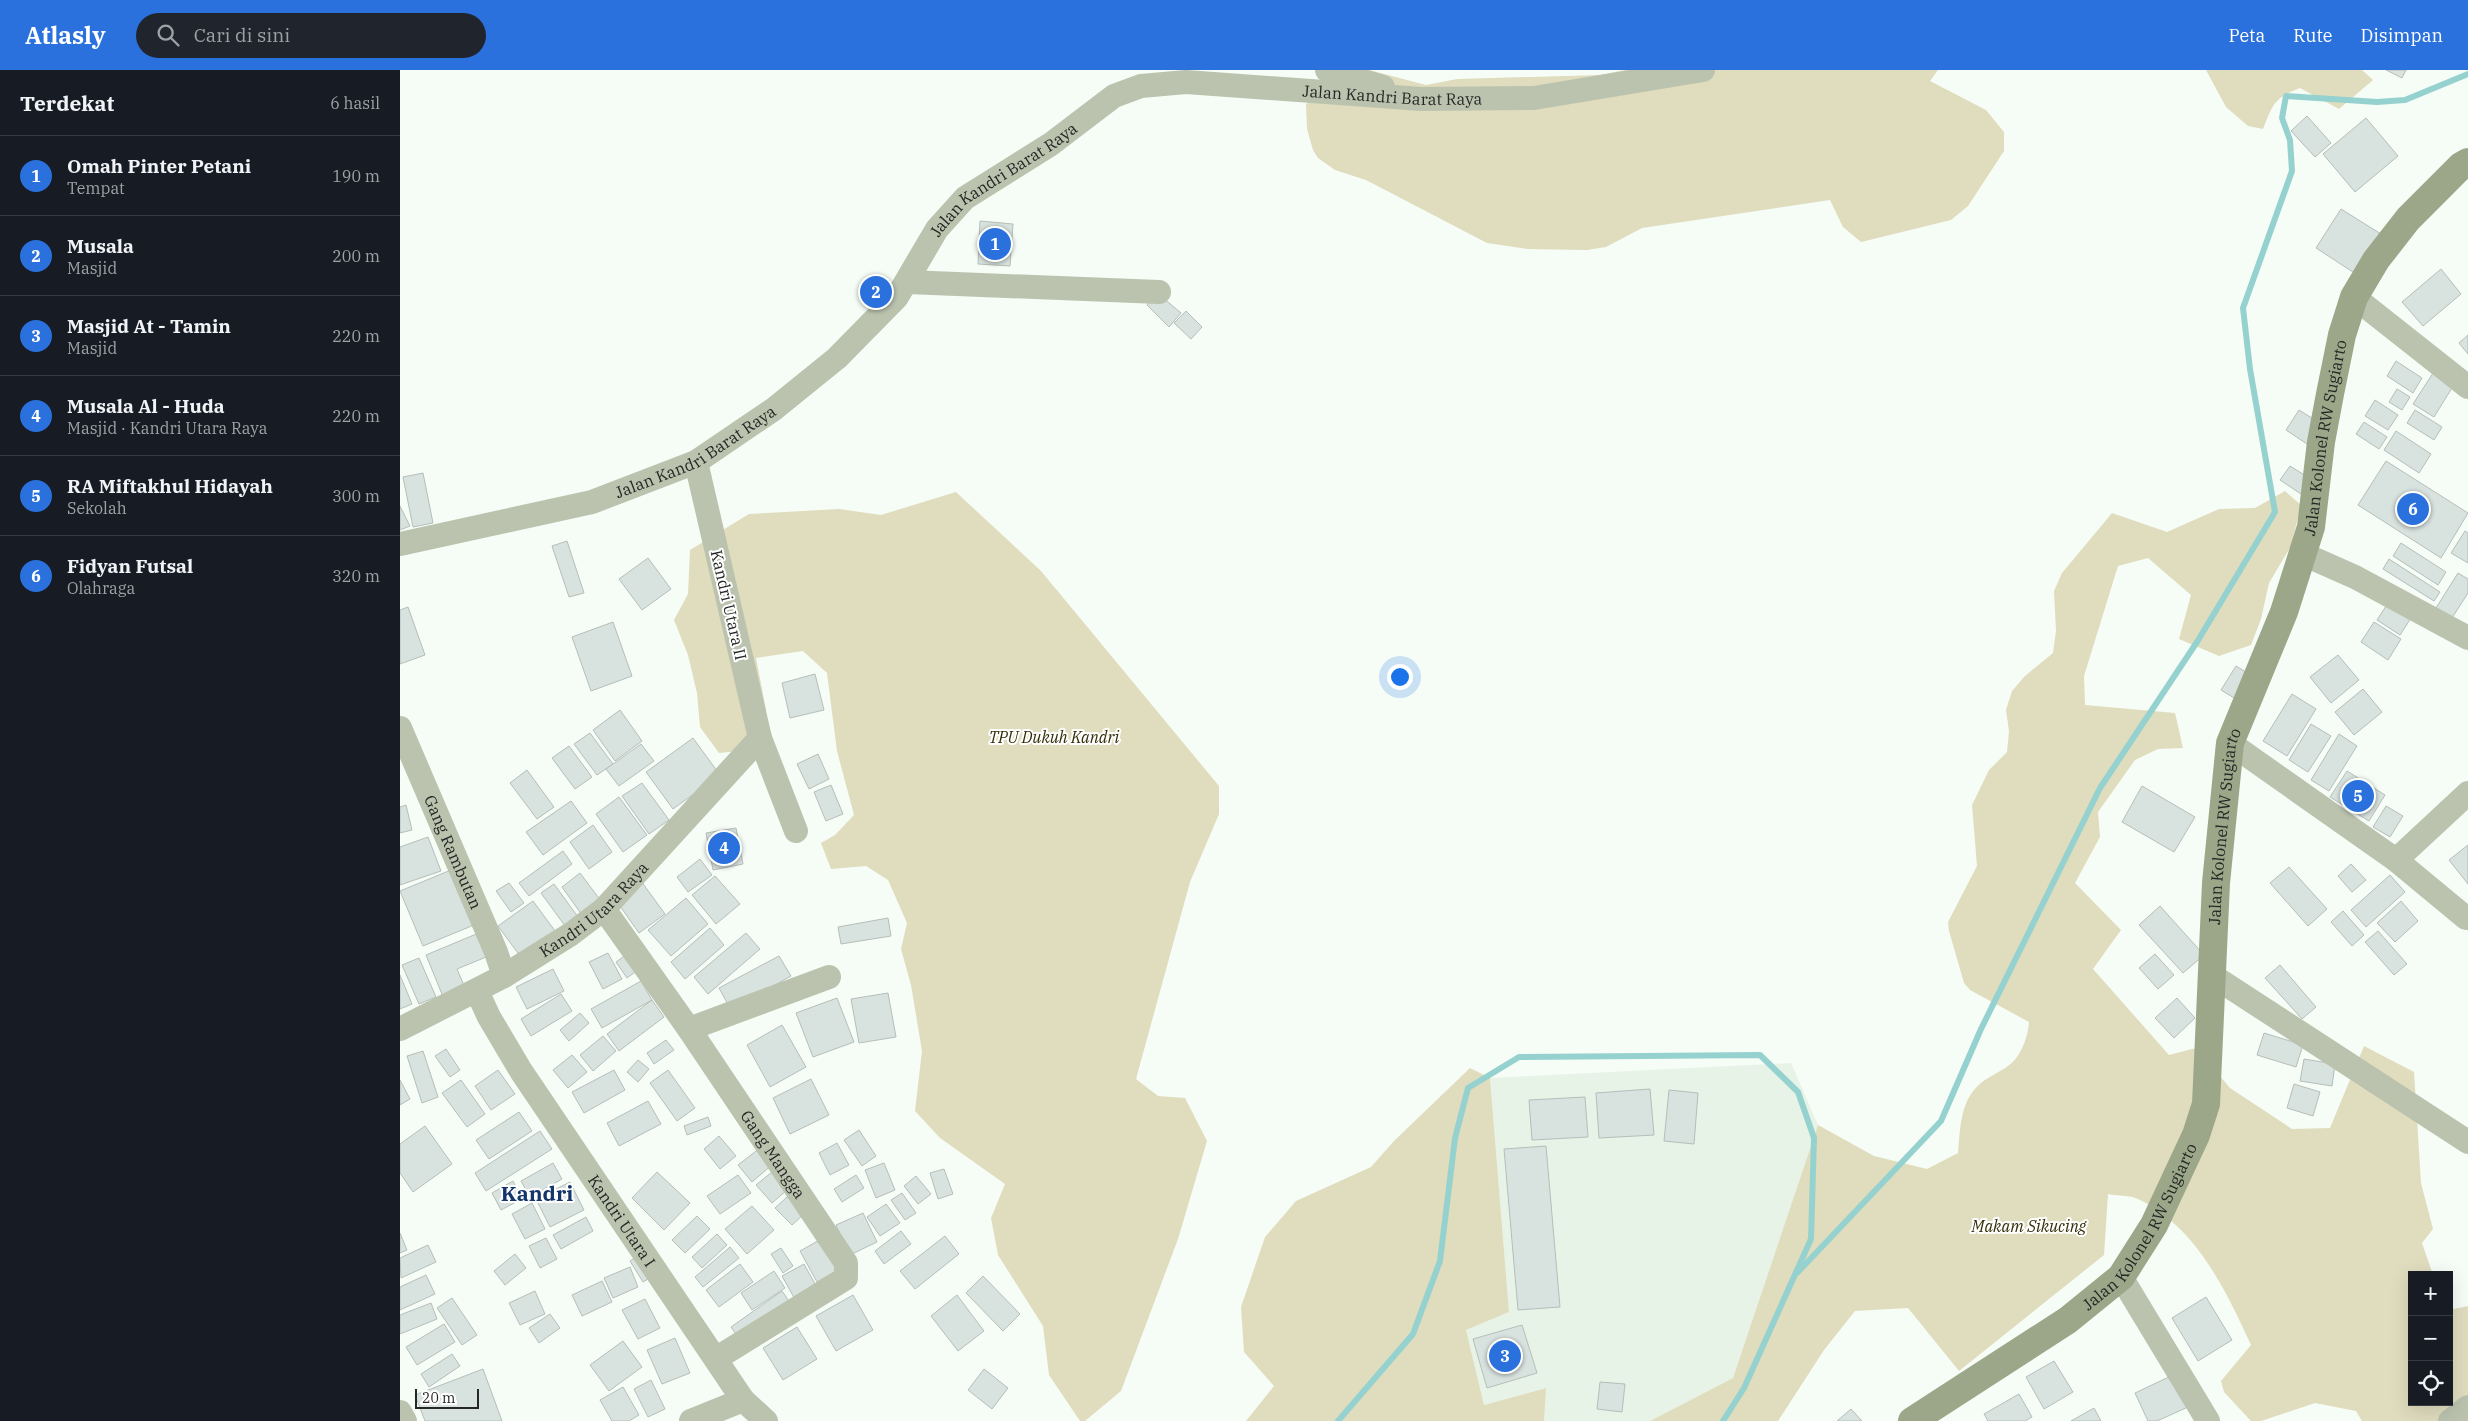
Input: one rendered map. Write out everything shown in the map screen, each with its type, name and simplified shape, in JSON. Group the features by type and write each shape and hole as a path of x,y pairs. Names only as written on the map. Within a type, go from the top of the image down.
{"main road":[{"name":"Jalan Kolonel RW Sugiarto","path":"1912,1421 2068,1320 2121,1277 2154,1225 2200,1124 2206,1104 2210,974 2216,883 2230,743 2284,612 2311,527 2321,442 2342,335 2354,297 2376,260 2408,219 2466,159"}],"street":[{"path":"1327,70 1420,99"},
{"name":"Jalan Kandri Barat Raya","path":"400,544 592,502 696,462 774,409 837,358 897,297 908,282 937,229 965,198 1051,144 1114,96 1141,86 1186,82 1420,99 1534,98 1703,70"},
{"path":"908,282 1159,292"},
{"path":"2354,297 2468,387"},
{"name":"Kandri Utara II","path":"696,462 757,742 796,831"},
{"path":"2302,554 2354,577 2468,638"},
{"name":"Gang Rambutan","path":"400,728 496,952 504,976"},
{"name":"Kandri Utara Raya","path":"400,1029 504,976 571,934 604,909 757,742"},
{"path":"2230,743 2396,860 2466,918"},
{"path":"2396,860 2468,793"},
{"name":"Gang Mangga","path":"604,909 689,1029 846,1263 846,1278 717,1358"},
{"path":"2210,974 2468,1142"},
{"path":"689,1029 829,977"},
{"name":"Kandri Utara I","path":"477,991 489,1018 520,1071 717,1358 743,1400 766,1421"},
{"path":"2121,1277 2208,1421"},
{"path":"691,1421 743,1400"},
{"path":"2450,1421 2468,1407"},
{"path":"400,1412 405,1421"}],"shaded area":[{"path":"1791,1063 1818,1125 1733,1378 1650,1421 1544,1421 1545,1388 1484,1405 1466,1330 1509,1312 1490,1078"}],"green space":[{"path":"1344,70 1369,70 1426,85 1457,79 1600,75 1625,70 1938,70 1930,81 1986,110 2004,132 2004,151 1968,206 1951,220 1861,242 1843,227 1830,200 1642,228 1606,247 1587,250 1527,249 1487,243 1366,180 1335,170 1318,158 1313,150 1307,129 1306,104 1335,85"},
{"path":"2206,70 2362,70 2373,80 2339,109 2300,88 2291,92 2280,99 2272,108 2263,129 2248,126 2226,107"},
{"name":"Makam Sikucing","path":"2285,491 2301,505 2291,546 2269,583 2261,619 2251,645 2219,656 2179,639 2191,595 2148,558 2118,566 2084,676 2085,705 2175,713 2183,748 2158,749 2135,760 2098,812 2100,837 2075,883 2121,930 2093,969 2169,1055 2196,1048 2230,1088 2292,1129 2330,1128 2364,1046 2414,1072 2421,1183 2433,1229 2422,1243 2432,1271 2408,1271 2408,1406 2453,1406 2453,1309 2468,1306 2468,1421 2362,1421 2356,1411 2315,1403 2261,1421 2251,1421 2224,1392 2221,1381 2251,1345 2220,1282 2193,1243 2177,1226 2158,1211 2138,1199 2108,1194 2104,1255 1959,1371 1908,1308 1855,1311 1824,1350 1778,1421 1650,1421 1733,1378 1818,1125 1874,1156 1927,1169 1958,1153 1963,1112 1969,1097 1981,1083 2013,1062 2023,1046 2029,1022 1970,990 1964,983 1948,922 1977,866 1972,805 1989,770 2007,752 2009,731 2006,710 2012,691 2025,676 2053,653 2056,631 2054,591 2062,573 2112,513 2167,532 2219,509 2255,508"},
{"name":"TPU Dukuh Kandri","path":"956,492 1041,571 1219,786 1219,814 1190,882 1136,1079 1158,1096 1185,1098 1207,1141 1178,1239 1121,1391 1085,1421 1080,1421 1049,1375 1043,1326 998,1255 991,1218 1005,1184 940,1138 915,1111 922,1051 911,985 901,949 907,923 888,880 866,866 831,869 821,843 835,835 854,815 837,751 827,673 803,651 756,658 766,710 740,751 719,753 700,727 697,693 688,655 674,620 688,594 690,550 749,514 839,509 881,515"},
{"path":"1470,1068 1490,1078 1509,1312 1466,1330 1484,1405 1546,1388 1544,1421 1246,1421 1274,1386 1244,1352 1241,1307 1265,1237 1296,1201 1371,1167 1394,1141"}],"building":[{"path":"2386,70 2406,70 2402,78"},
{"path":"2307,116 2331,143 2315,157 2291,131"},
{"path":"2366,118 2398,156 2355,192 2323,154"},
{"path":"2341,209 2381,234 2356,274 2316,248"},
{"path":"980,221 1013,224 1010,266 978,264"},
{"path":"2441,269 2461,294 2423,326 2402,302"},
{"path":"864,280 887,280 888,304 865,304"},
{"path":"1155,296 1162,297 1181,313 1169,327 1147,305"},
{"path":"1186,311 1202,327 1191,339 1174,323"},
{"path":"2468,335 2468,354 2459,343"},
{"path":"2396,361 2422,378 2413,393 2387,376"},
{"path":"2435,370 2455,383 2434,417 2413,404"},
{"path":"2397,389 2410,397 2402,410 2389,402"},
{"path":"2375,400 2398,415 2388,430 2365,416"},
{"path":"2299,410 2320,423 2307,444 2286,430"},
{"path":"2415,410 2442,427 2434,440 2407,423"},
{"path":"2364,422 2387,437 2379,449 2356,434"},
{"path":"2396,431 2431,454 2419,473 2384,450"},
{"path":"2386,461 2468,513 2441,558 2358,505"},
{"path":"2290,466 2311,479 2301,494 2280,480"},
{"path":"423,473 433,523 413,527 403,477"},
{"path":"400,506 410,526 400,530"},
{"path":"2465,531 2468,533 2468,563 2451,553"},
{"path":"567,541 584,593 569,597 552,546"},
{"path":"2401,543 2446,572 2438,585 2393,556"},
{"path":"648,558 671,589 642,610 619,579"},
{"path":"2389,559 2440,592 2434,601 2383,569"},
{"path":"2458,573 2468,579 2468,593 2452,618 2436,608"},
{"path":"2390,600 2413,615 2400,635 2377,620"},
{"path":"408,607 425,655 400,664 400,610"},
{"path":"613,622 632,676 591,691 572,637"},
{"path":"2374,622 2401,639 2388,660 2361,642"},
{"path":"2338,655 2359,680 2331,703 2310,677"},
{"path":"2236,666 2254,677 2239,701 2221,690"},
{"path":"815,674 824,710 790,718 782,683"},
{"path":"2363,689 2382,712 2354,735 2335,712"},
{"path":"2292,694 2316,709 2287,756 2263,741"},
{"path":"620,710 642,741 615,761 593,730"},
{"path":"2311,724 2331,736 2308,772 2289,760"},
{"path":"590,733 613,764 597,775 574,744"},
{"path":"2339,734 2357,746 2329,791 2311,780"},
{"path":"693,738 720,775 673,809 646,772"},
{"path":"641,744 654,761 619,786 606,769"},
{"path":"569,746 592,777 575,789 552,758"},
{"path":"818,754 829,779 809,789 797,764"},
{"path":"527,770 554,807 537,819 510,783"},
{"path":"2347,771 2385,795 2369,821 2330,797"},
{"path":"642,783 669,820 649,834 622,796"},
{"path":"831,785 843,814 826,821 814,792"},
{"path":"2142,786 2195,817 2174,852 2122,822"},
{"path":"619,797 647,835 623,852 596,814"},
{"path":"571,801 587,823 543,855 526,832"},
{"path":"406,805 412,830 400,833 400,807"},
{"path":"2386,806 2403,816 2390,837 2373,827"},
{"path":"593,825 612,852 589,869 570,842"},
{"path":"736,828 743,864 713,870 706,833"},
{"path":"428,837 441,871 400,885 400,847"},
{"path":"2468,845 2468,884 2449,860"},
{"path":"563,851 572,864 529,896 519,883"},
{"path":"700,859 712,875 688,892 677,877"},
{"path":"2351,864 2366,880 2352,892 2338,876"},
{"path":"2289,867 2327,909 2308,926 2270,883"},
{"path":"451,870 474,925 423,946 400,891"},
{"path":"580,873 601,901 582,915 562,887"},
{"path":"2390,875 2405,892 2366,927 2351,910"},
{"path":"715,876 740,904 716,924 692,895"},
{"path":"641,881 665,914 639,933 615,899"},
{"path":"509,883 524,903 511,912 496,891"},
{"path":"554,884 581,921 568,930 541,893"},
{"path":"686,898 708,924 671,956 648,930"},
{"path":"533,901 558,935 523,960 498,926"},
{"path":"2401,901 2418,921 2395,942 2377,923"},
{"path":"2160,906 2204,955 2183,973 2139,925"},
{"path":"2343,911 2364,935 2352,946 2331,922"},
{"path":"888,918 891,936 841,944 838,927"},
{"path":"710,928 724,945 685,979 671,962"},
{"path":"2378,931 2407,964 2394,975 2365,942"},
{"path":"481,932 491,955 457,969 468,995 446,1004 426,955"},
{"path":"746,933 760,949 708,994 694,977"},
{"path":"608,953 622,979 603,989 589,962"},
{"path":"627,954 638,970 627,978 616,962"},
{"path":"2155,954 2174,975 2158,989 2139,968"},
{"path":"779,956 791,976 731,1010 719,988"},
{"path":"419,958 436,997 419,1004 402,965"},
{"path":"2280,965 2316,1007 2302,1019 2265,978"},
{"path":"553,969 564,991 527,1009 516,987"},
{"path":"400,975 412,1004 400,1009"},
{"path":"641,981 652,1000 602,1028 591,1009"},
{"path":"888,993 896,1037 859,1043 851,999"},
{"path":"561,994 572,1011 531,1036 521,1019"},
{"path":"837,998 854,1042 813,1057 796,1013"},
{"path":"2177,998 2195,1018 2174,1038 2155,1018"},
{"path":"652,1000 664,1017 619,1051 607,1034"},
{"path":"580,1013 589,1023 569,1041 560,1030"},
{"path":"782,1025 806,1067 770,1087 747,1045"},
{"path":"2264,1033 2303,1045 2296,1067 2257,1055"},
{"path":"603,1036 616,1051 593,1071 580,1055"},
{"path":"666,1040 674,1050 654,1064 647,1053"},
{"path":"446,1049 460,1070 450,1077 435,1056"},
{"path":"423,1051 438,1097 422,1103 407,1056"},
{"path":"572,1055 587,1072 568,1088 553,1070"},
{"path":"2304,1059 2335,1064 2332,1086 2300,1081"},
{"path":"638,1060 649,1069 638,1082 627,1072"},
{"path":"498,1070 515,1094 491,1110 475,1086"},
{"path":"614,1070 625,1090 584,1113 572,1092"},
{"path":"668,1070 695,1108 677,1121 650,1083"},
{"path":"811,1079 829,1115 790,1134 773,1098"},
{"path":"400,1080 410,1099 400,1105"},
{"path":"461,1080 485,1114 467,1127 442,1093"},
{"path":"2294,1084 2320,1092 2313,1116 2287,1108"},
{"path":"1650,1089 1654,1135 1599,1138 1596,1093"},
{"path":"1669,1090 1698,1093 1694,1144 1664,1141"},
{"path":"1585,1097 1588,1137 1532,1140 1529,1100"},
{"path":"648,1101 661,1124 619,1146 607,1123"},
{"path":"519,1112 532,1131 489,1159 476,1140"},
{"path":"708,1117 711,1126 687,1135 684,1126"},
{"path":"425,1126 452,1164 413,1192 400,1173 400,1144"},
{"path":"859,1130 876,1156 862,1166 844,1140"},
{"path":"540,1131 552,1149 486,1191 475,1173"},
{"path":"719,1136 736,1156 720,1169 704,1149"},
{"path":"837,1143 849,1165 830,1175 819,1153"},
{"path":"1546,1146 1560,1307 1518,1310 1504,1149"},
{"path":"760,1148 773,1164 752,1182 738,1165"},
{"path":"553,1163 562,1179 530,1197 521,1181"},
{"path":"884,1163 895,1190 876,1198 865,1170"},
{"path":"944,1169 953,1194 938,1199 930,1173"},
{"path":"657,1172 690,1203 664,1230 632,1198"},
{"path":"772,1172 787,1190 772,1203 756,1185"},
{"path":"738,1175 751,1193 720,1214 707,1196"},
{"path":"856,1175 864,1188 842,1202 834,1189"},
{"path":"916,1176 931,1194 918,1204 904,1186"},
{"path":"513,1181 522,1199 501,1210 492,1193"},
{"path":"570,1182 584,1210 550,1227 536,1199"},
{"path":"902,1193 916,1213 905,1220 891,1200"},
{"path":"787,1197 804,1214 792,1225 775,1208"},
{"path":"532,1203 545,1229 525,1239 512,1214"},
{"path":"886,1204 900,1223 880,1236 867,1217"},
{"path":"752,1206 774,1230 747,1254 725,1229"},
{"path":"863,1213 877,1242 850,1255 836,1225"},
{"path":"697,1216 710,1229 685,1253 672,1240"},
{"path":"586,1217 593,1231 561,1249 553,1235"},
{"path":"901,1231 911,1244 884,1264 875,1251"},
{"path":"400,1233 407,1250 400,1253"},
{"path":"717,1234 727,1245 702,1268 692,1257"},
{"path":"945,1236 959,1254 915,1289 900,1271"},
{"path":"546,1238 557,1259 540,1268 529,1246"},
{"path":"823,1238 840,1269 817,1282 800,1251"},
{"path":"428,1245 436,1262 401,1278 400,1258"},
{"path":"730,1247 739,1258 703,1287 695,1277"},
{"path":"781,1248 793,1266 783,1273 771,1254"},
{"path":"515,1254 526,1268 505,1285 494,1271"},
{"path":"638,1256 651,1277 643,1282 630,1261"},
{"path":"740,1264 753,1282 719,1307 706,1290"},
{"path":"804,1264 819,1291 797,1303 782,1276"},
{"path":"630,1267 638,1287 613,1298 604,1278"},
{"path":"774,1271 785,1288 752,1310 741,1293"},
{"path":"426,1275 435,1294 400,1310 400,1287"},
{"path":"983,1276 1020,1314 1003,1331 966,1293"},
{"path":"602,1281 612,1302 582,1316 572,1295"},
{"path":"535,1291 545,1314 520,1325 509,1303"},
{"path":"782,1291 791,1304 740,1340 731,1327"},
{"path":"853,1295 873,1330 836,1351 816,1316"},
{"path":"957,1295 984,1331 958,1351 931,1316"},
{"path":"2206,1297 2232,1340 2198,1361 2172,1318"},
{"path":"452,1298 477,1335 462,1345 437,1308"},
{"path":"645,1299 660,1328 638,1339 622,1310"},
{"path":"431,1303 437,1319 400,1334 400,1315"},
{"path":"550,1314 560,1328 539,1343 529,1328"},
{"path":"444,1324 455,1342 417,1365 406,1347"},
{"path":"1522,1325 1537,1373 1487,1388 1473,1339"},
{"path":"797,1327 817,1359 783,1380 763,1348"},
{"path":"675,1338 690,1373 662,1384 647,1350"},
{"path":"623,1341 642,1367 609,1391 590,1365"},
{"path":"452,1354 460,1366 429,1387 421,1374"},
{"path":"2054,1361 2073,1392 2044,1409 2026,1377"},
{"path":"483,1369 502,1421 425,1421 415,1395"},
{"path":"984,1369 1008,1388 992,1409 968,1390"},
{"path":"2173,1375 2188,1407 2157,1421 2148,1421 2135,1393"},
{"path":"651,1380 665,1409 648,1417 634,1389"},
{"path":"1600,1382 1625,1384 1622,1412 1597,1409"},
{"path":"623,1387 639,1415 629,1421 612,1421 600,1400"},
{"path":"2019,1394 2032,1417 2025,1421 1988,1421 1984,1414"},
{"path":"2094,1408 2101,1421 2071,1421"},
{"path":"1851,1409 1862,1421 1837,1421"}],"waterway":[{"path":"1797,1273 1941,1121 1981,1029 2100,788 2197,642 2275,512 2250,369 2243,308 2292,171 2290,140 2282,118 2286,96 2377,102 2405,100 2468,74"},
{"path":"1338,1421 1413,1334 1440,1261 1455,1138 1468,1088 1519,1057 1760,1055 1798,1092 1814,1138 1811,1239 1744,1388 1723,1421"}],"place":[{"name":"Omah Pinter Petani","path":"995,244"},
{"name":"Musala","path":"876,292"},
{"name":"Fidyan Futsal","path":"2413,509"},
{"name":"RA Miftakhul Hidayah","path":"2358,796"},
{"name":"Musala Al - Huda","path":"724,848"},
{"name":"Masjid At - Tamin","path":"1505,1356"}],"district":[{"name":"Kandri","path":"537,1193"}]}
